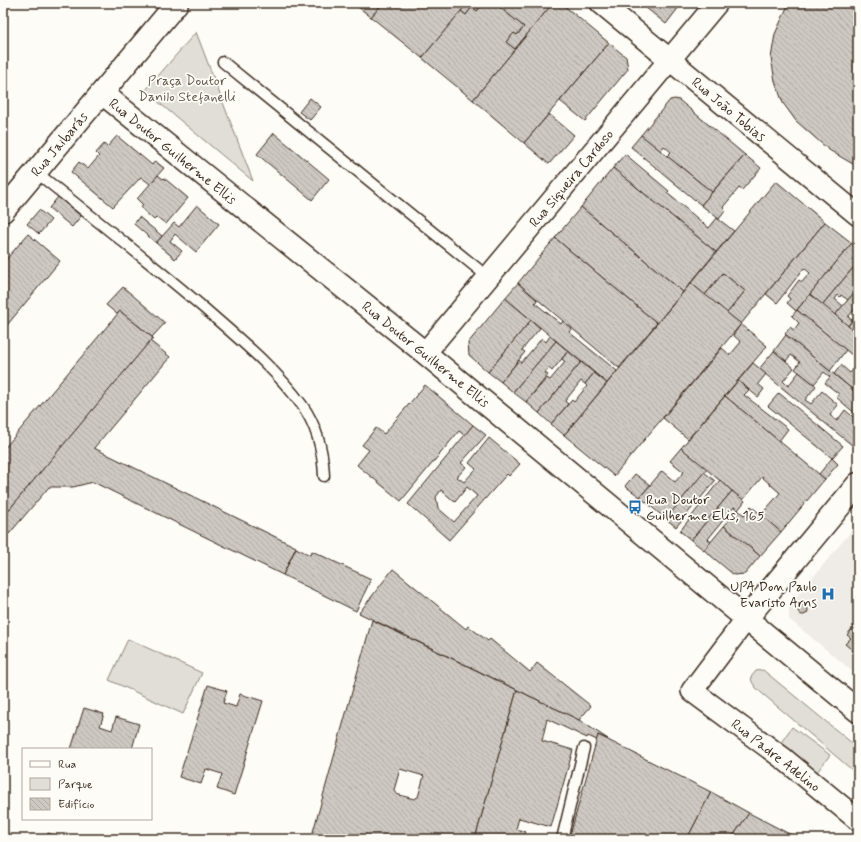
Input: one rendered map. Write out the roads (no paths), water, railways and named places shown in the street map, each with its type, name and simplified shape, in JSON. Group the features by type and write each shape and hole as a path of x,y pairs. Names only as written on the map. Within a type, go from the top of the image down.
{"street":[{"name":"Rua Jaibarás","path":"3,211 177,3"},
{"name":"Rua João Tobias","path":"601,3 858,215"},
{"name":"Rua Siqueira Cardoso","path":"425,353 717,3"},
{"name":"Rua Doutor Guilherme Ellis","path":"102,93 425,353 858,711"},
{"path":"747,618 858,484"},
{"name":"Rua Padre Adelino","path":"747,618 692,691 784,759 858,820"}],"lane":[{"path":"223,62 488,278"},
{"path":"36,172 188,295 252,350 281,379 302,406 317,433 323,455 324,476"},
{"path":"562,839 584,748"}],"place":[{"name":"Rua Doutor Guilherme Elis, 165","path":"635,507"},
{"name":"UPA Don Paulo Evaristo Arns","path":"828,594"}],"park label":[{"name":"Praça Doutor Danilo Stefanelli","path":"187,88"}]}
